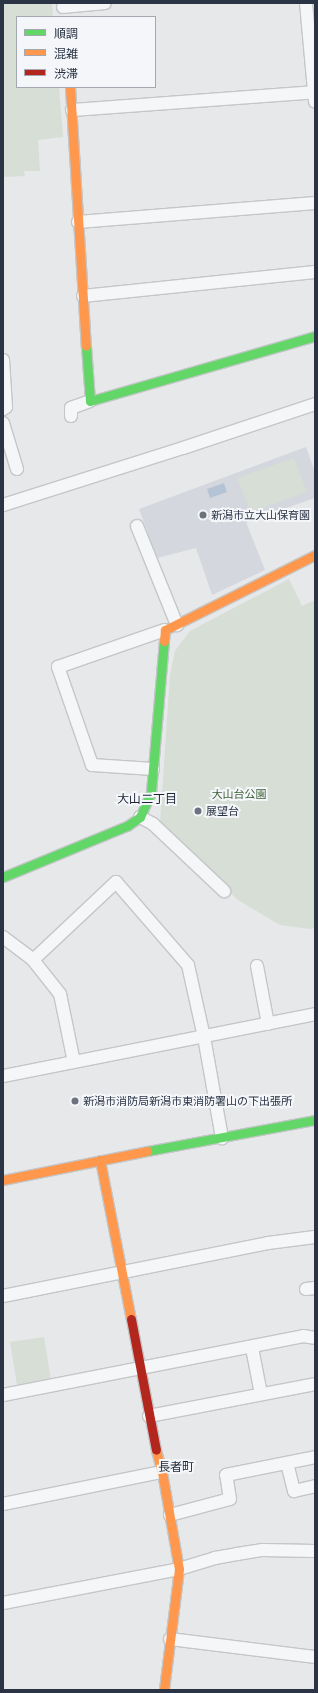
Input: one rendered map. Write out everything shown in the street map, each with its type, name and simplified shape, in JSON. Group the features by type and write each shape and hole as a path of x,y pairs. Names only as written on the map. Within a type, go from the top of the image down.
{"street":[{"path":"63,9 105,3"},
{"path":"72,110 315,95 306,3"},
{"path":"70,88 90,401"},
{"path":"78,222 315,203"},
{"path":"83,296 315,272"},
{"path":"71,416 71,408 90,401 315,336"},
{"path":"3,360 6,407 3,409"},
{"path":"3,505 190,446 315,404"},
{"path":"3,423 17,468"},
{"path":"137,526 177,625"},
{"path":"153,769 92,765 58,667 177,625 315,555"},
{"path":"3,877 127,826 140,817 151,792 165,630"},
{"path":"140,817 154,824 224,892"},
{"path":"33,960 116,882 188,965 204,1037 222,1138"},
{"path":"3,937 33,960 60,994 74,1062"},
{"path":"257,966 268,1024"},
{"path":"3,1076 315,1014"},
{"path":"3,1180 100,1160 315,1120"},
{"path":"100,1160 162,1472 179,1569 164,1690"},
{"path":"3,1296 268,1243 315,1237"},
{"path":"3,1395 252,1348 303,1336 315,1338"},
{"path":"252,1348 261,1394"},
{"path":"150,1416 315,1384"},
{"path":"170,1514 230,1498 226,1475 315,1457"},
{"path":"287,1463 294,1491 315,1486"},
{"path":"3,1504 162,1472"},
{"path":"3,1603 179,1569 215,1558 263,1550 315,1551"},
{"path":"170,1639 315,1657"}],"shaded area":[{"name":"新潟市立大山保育園","path":"306,447 315,472 315,498 246,522 265,570 212,595 196,548 157,558 139,509"}],"green space":[{"path":"3,3 52,3 53,16 16,16 16,88 59,88 63,137 38,140 40,171 24,171 25,176 3,177"},
{"path":"294,458 307,492 251,512 237,478"},
{"name":"大山台公園","path":"289,579 302,606 315,600 315,928 310,929 280,925 238,900 168,834 160,824 170,675 175,651 190,631"},
{"path":"44,1337 51,1380 17,1385 10,1342"}],"water":[{"path":"224,483 227,492 210,498 207,489"}],"traffic: fast":[{"path":"86,346 90,401 315,336"},
{"path":"3,877 127,826 140,817 151,792 164,641"},
{"path":"147,1151 315,1120"}],"traffic: slow":[{"path":"70,88 86,346"},
{"path":"164,641 165,630 315,555"},
{"path":"3,1180 147,1151"},
{"path":"100,1160 131,1319"},
{"path":"156,1450 162,1472 179,1569 164,1690"}],"traffic: jam":[{"path":"131,1319 156,1450"}],"place":[{"name":"新潟市立大山保育園","path":"203,515"},
{"name":"展望台","path":"198,811"},
{"name":"新潟市消防局新潟市東消防署山の下出張所","path":"75,1101"}],"district":[{"name":"大山二丁目","path":"147,800"},
{"name":"長者町","path":"176,1468"}]}
